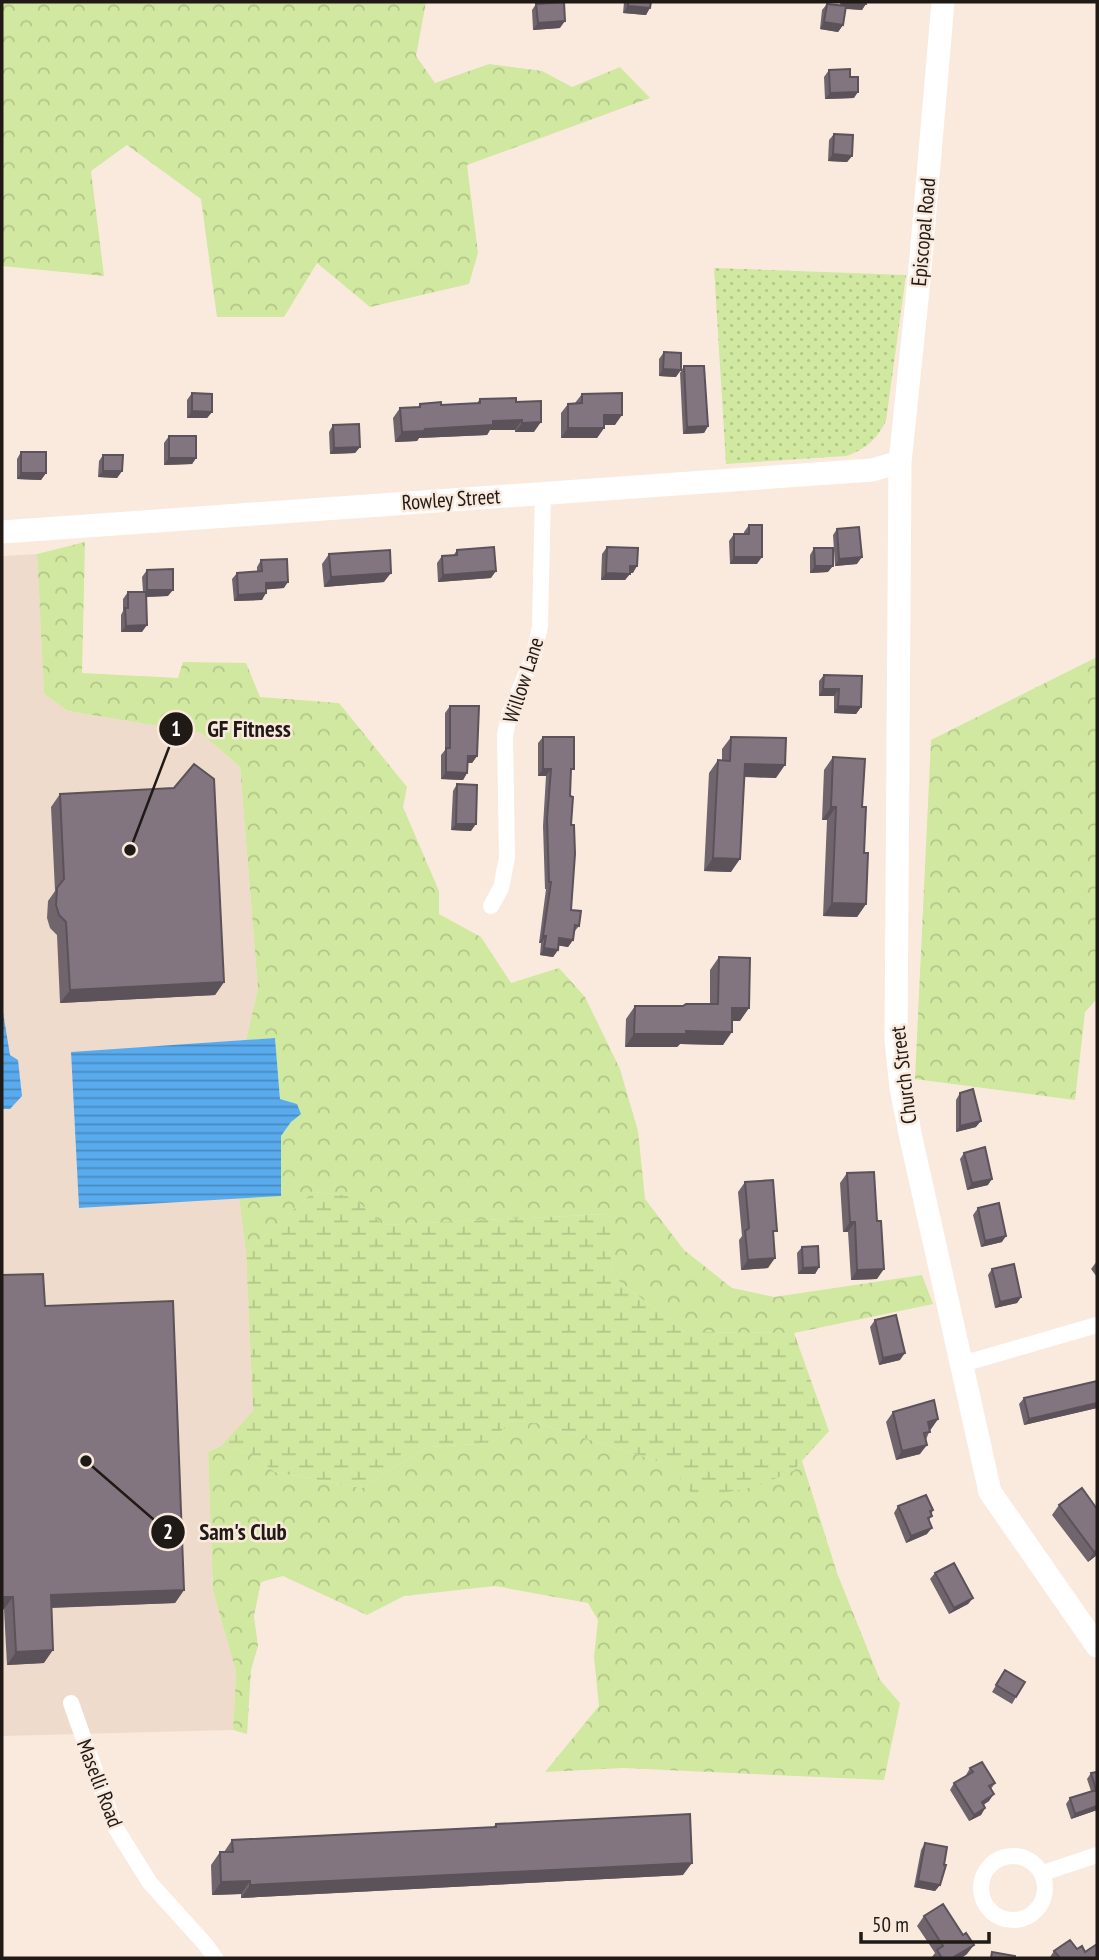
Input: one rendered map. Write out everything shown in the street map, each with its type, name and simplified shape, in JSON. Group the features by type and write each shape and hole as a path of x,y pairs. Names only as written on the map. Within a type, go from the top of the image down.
{"street":[{"name":"Episcopal Road","path":"900,462 943,2"},
{"name":"Rowley Street","path":"2,532 872,470 900,462"},
{"name":"Church Street","path":"900,462 896,1041 901,1088 990,1492 1097,1646"},
{"name":"Willow Lane","path":"491,906 501,888 507,859 505,735 510,712 534,655 540,626 543,493"},
{"path":"962,1364 1097,1325"},
{"name":"Maselli Road","path":"71,1703 115,1827 150,1883 215,1958"},
{"path":"1016,1855 1036,1864 1042,1873 1046,1894 1042,1903 1027,1917 1006,1919 988,1909 981,1890 982,1878 986,1869 995,1861 1016,1855"},
{"path":"1042,1873 1097,1855"}],"shaded area":[{"path":"37,554 44,694 68,711 201,733 240,767 258,989 246,1040 71,1053 79,1208 239,1198 246,1252 253,1412 221,1446 208,1452 213,1591 236,1672 233,1730 2,1736 2,556"}],"green space":[{"path":"2,2 426,2 416,56 435,83 489,64 542,71 572,87 620,67 650,98 467,165 478,253 469,284 370,307 317,263 284,317 217,317 201,199 127,145 91,171 104,276 2,266"},
{"path":"714,268 906,275 886,421 870,443 846,456 726,464"},
{"path":"85,542 82,673 178,678 183,662 246,663 260,697 339,703 407,787 403,807 439,891 439,914 481,937 511,983 559,968 585,997 620,1069 638,1131 645,1199 684,1250 732,1288 774,1297 922,1275 933,1304 794,1333 685,1332 612,1276 608,1214 383,1225 352,1196 313,1192 246,1252 239,1198 281,1196 281,1136 291,1122 297,1104 280,1099 275,1038 246,1040 258,989 240,767 201,733 68,711 44,694 37,554"},
{"path":"1097,657 1097,999 1085,1012 1075,1100 915,1079 931,740"},
{"path":"313,1192 352,1196 383,1225 609,1214 612,1276 685,1332 794,1333 829,1431 793,1471 755,1487 695,1498 670,1465 537,1423 509,1420 493,1443 427,1447 362,1488 275,1472 250,1453 221,1446 253,1411 246,1252"},
{"path":"509,1420 537,1423 670,1465 793,1471 802,1461 837,1573 880,1680 900,1703 884,1780 623,1768 545,1772 599,1706 594,1657 598,1620 588,1603 495,1586 404,1596 367,1615 283,1576 261,1582 254,1616 258,1646 251,1670 247,1734 233,1730 236,1672 213,1591 208,1452 221,1446 250,1453 275,1472 362,1488 427,1447 493,1443"}],"water":[{"path":"2,1006 10,1055 18,1060 22,1096 10,1109 2,1109"},
{"path":"275,1038 280,1099 297,1104 301,1114 281,1136 281,1196 79,1208 71,1052"}],"building":[{"path":"564,2 565,21 538,23 536,4"},
{"path":"628,2 651,2 650,8 628,6"},
{"path":"827,4 846,6 843,25 824,22"},
{"path":"850,69 850,77 858,77 858,92 830,93 829,70"},
{"path":"834,134 853,135 852,156 833,154"},
{"path":"664,352 681,353 681,370 663,369"},
{"path":"684,366 704,366 708,426 687,427"},
{"path":"192,393 212,394 212,412 192,411"},
{"path":"622,393 622,415 604,415 604,428 568,428 568,404 582,403 582,394"},
{"path":"516,398 516,402 541,401 541,422 493,421 493,425 402,432 400,408 441,402 441,405 480,403 480,399"},
{"path":"359,424 360,447 334,448 333,425"},
{"path":"169,436 196,436 196,458 169,458"},
{"path":"21,452 46,452 46,473 21,473"},
{"path":"103,455 123,455 122,471 103,471"},
{"path":"749,525 762,525 762,557 734,557 734,534 749,534"},
{"path":"859,527 862,557 839,559 837,529"},
{"path":"494,547 496,571 443,575 442,556 457,555 457,550"},
{"path":"607,547 638,548 637,566 630,566 630,574 606,573"},
{"path":"814,548 833,548 833,566 815,566"},
{"path":"390,550 391,573 331,577 329,554"},
{"path":"287,559 288,582 266,583 266,593 238,595 237,573 262,571 261,560"},
{"path":"173,569 173,590 147,590 147,570"},
{"path":"128,592 146,592 147,625 126,626"},
{"path":"824,675 862,676 861,707 838,706 839,689 823,689"},
{"path":"450,706 479,706 477,756 468,756 467,773 446,772 446,748 450,748"},
{"path":"543,737 574,737 574,769 571,769 570,796 573,797 571,825 574,825 575,854 571,910 581,911 573,940 559,938 558,950 544,948 546,936 543,936 551,882 547,819 551,769 543,769"},
{"path":"731,737 786,738 785,765 745,764 740,859 713,858 718,760 730,761"},
{"path":"833,757 865,759 862,807 866,807 864,853 868,853 866,904 832,903 836,807 831,807"},
{"path":"194,764 214,779 224,982 70,990 66,922 59,915 56,905 57,888 64,879 60,794 174,788"},
{"path":"457,784 477,785 476,824 456,824"},
{"path":"719,957 750,958 749,1008 732,1008 732,1032 634,1034 635,1006 718,1004"},
{"path":"973,1089 981,1121 960,1126 960,1093"},
{"path":"985,1147 992,1179 972,1183 964,1153"},
{"path":"874,1172 884,1269 857,1270 855,1222 850,1222 847,1173"},
{"path":"773,1180 777,1231 773,1231 775,1258 748,1260 745,1231 749,1228 745,1182"},
{"path":"999,1203 1006,1236 985,1241 978,1208"},
{"path":"818,1246 819,1267 803,1268 802,1247"},
{"path":"1014,1264 1021,1297 1000,1302 992,1269"},
{"path":"43,1274 45,1306 173,1301 184,1590 51,1595 53,1650 16,1652 13,1597 2,1597 2,1275"},
{"path":"896,1315 905,1353 883,1358 875,1320"},
{"path":"1097,1381 1097,1403 1029,1419 1024,1398"},
{"path":"934,1400 938,1419 928,1422 930,1432 924,1433 927,1445 902,1451 893,1412"},
{"path":"1082,1488 1097,1509 1097,1550 1094,1552 1059,1505"},
{"path":"926,1495 933,1510 930,1511 932,1516 928,1518 932,1528 911,1536 898,1506"},
{"path":"954,1563 973,1598 954,1608 935,1573"},
{"path":"1005,1670 1025,1682 1016,1697 996,1685"},
{"path":"982,1762 995,1783 989,1786 994,1794 982,1802 985,1808 974,1815 954,1783 973,1772 970,1768"},
{"path":"1097,1772 1097,1806 1075,1814 1070,1798 1096,1790 1091,1773"},
{"path":"690,1814 692,1863 250,1885 250,1881 221,1882 220,1852 233,1852 232,1840"},
{"path":"925,1843 947,1847 946,1865 940,1885 918,1881"},
{"path":"943,1904 963,1935 966,1933 974,1945 952,1958 942,1958 937,1950 943,1946 924,1916"},
{"path":"1070,1940 1077,1949 1082,1946 1085,1952 1097,1944 1097,1958 1060,1958 1054,1951"},
{"path":"992,1952 1015,1956 1015,1958 991,1958"}],"place":[{"name":"GF Fitness","path":"130,850"},
{"name":"Sam's Club","path":"86,1461"}]}
